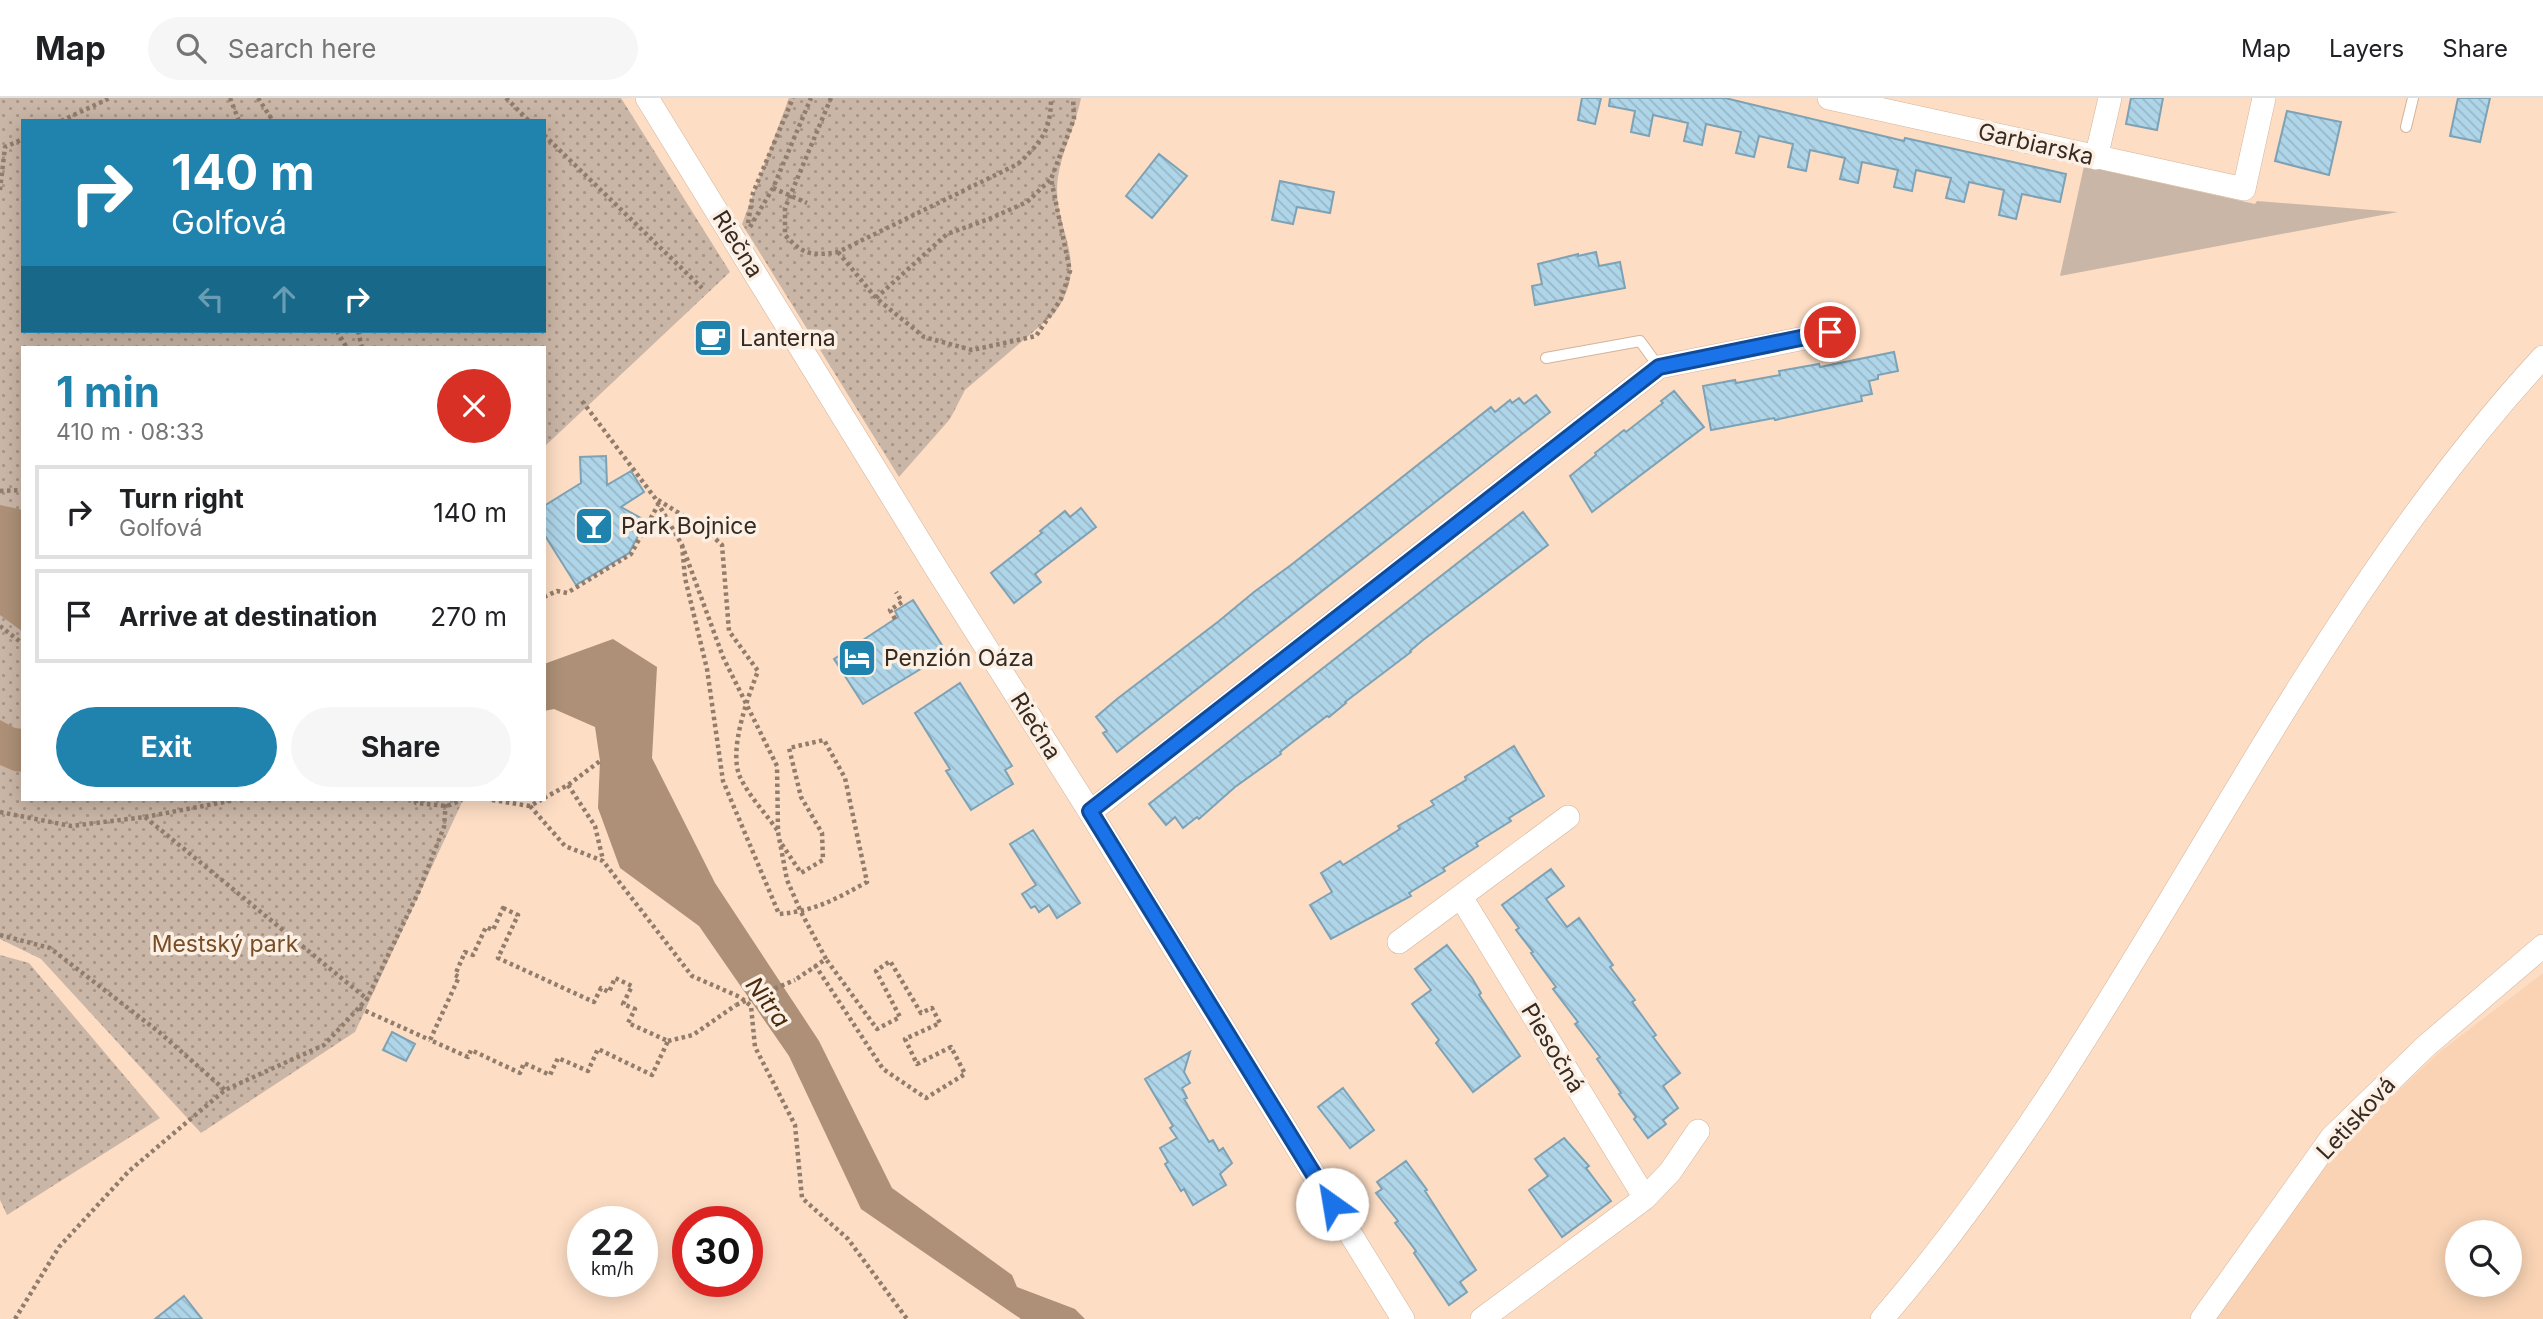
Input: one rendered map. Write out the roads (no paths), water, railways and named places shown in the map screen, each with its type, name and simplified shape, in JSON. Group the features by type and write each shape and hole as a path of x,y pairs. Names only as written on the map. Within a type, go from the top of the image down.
{"street":[{"name":"Riečna","path":"647,98 1403,1319"},
{"name":"Garbiarska","path":"1829,98 2244,190 2264,98"},
{"path":"2096,158 2110,98"},
{"path":"1090,811 1659,367 1830,332"},
{"path":"1882,1319 1931,1262 2050,1096 2330,636 2414,512 2503,401 2543,356"},
{"path":"1399,942 1568,817"},
{"name":"Piesočná","path":"1461,897 1645,1198"},
{"name":"Letisková","path":"2202,1319 2332,1137 2426,1046 2543,946"},
{"path":"1482,1319 1645,1198 1670,1172 1698,1131"}],"lane":[{"path":"2406,127 2413,98"},
{"path":"1546,358 1640,341 1659,367"}],"water":[{"path":"0,505 21,510 21,631 0,615"},
{"name":"Nitra","path":"613,639 657,667 652,758 715,883 819,1041 892,1188 1012,1275 1017,1287 1075,1309 1085,1319 1021,1319 861,1209 789,1056 699,926 620,868 598,808 600,761 595,727 554,709 546,711 546,663"},
{"path":"0,720 21,729 21,772 0,765"}],"place":[{"name":"Lanterna","path":"713,338"},
{"name":"Park Bojnice","path":"594,526"},
{"name":"Penzión Oáza","path":"857,658"}],"park label":[{"name":"Mestský park","path":"225,944"}]}
